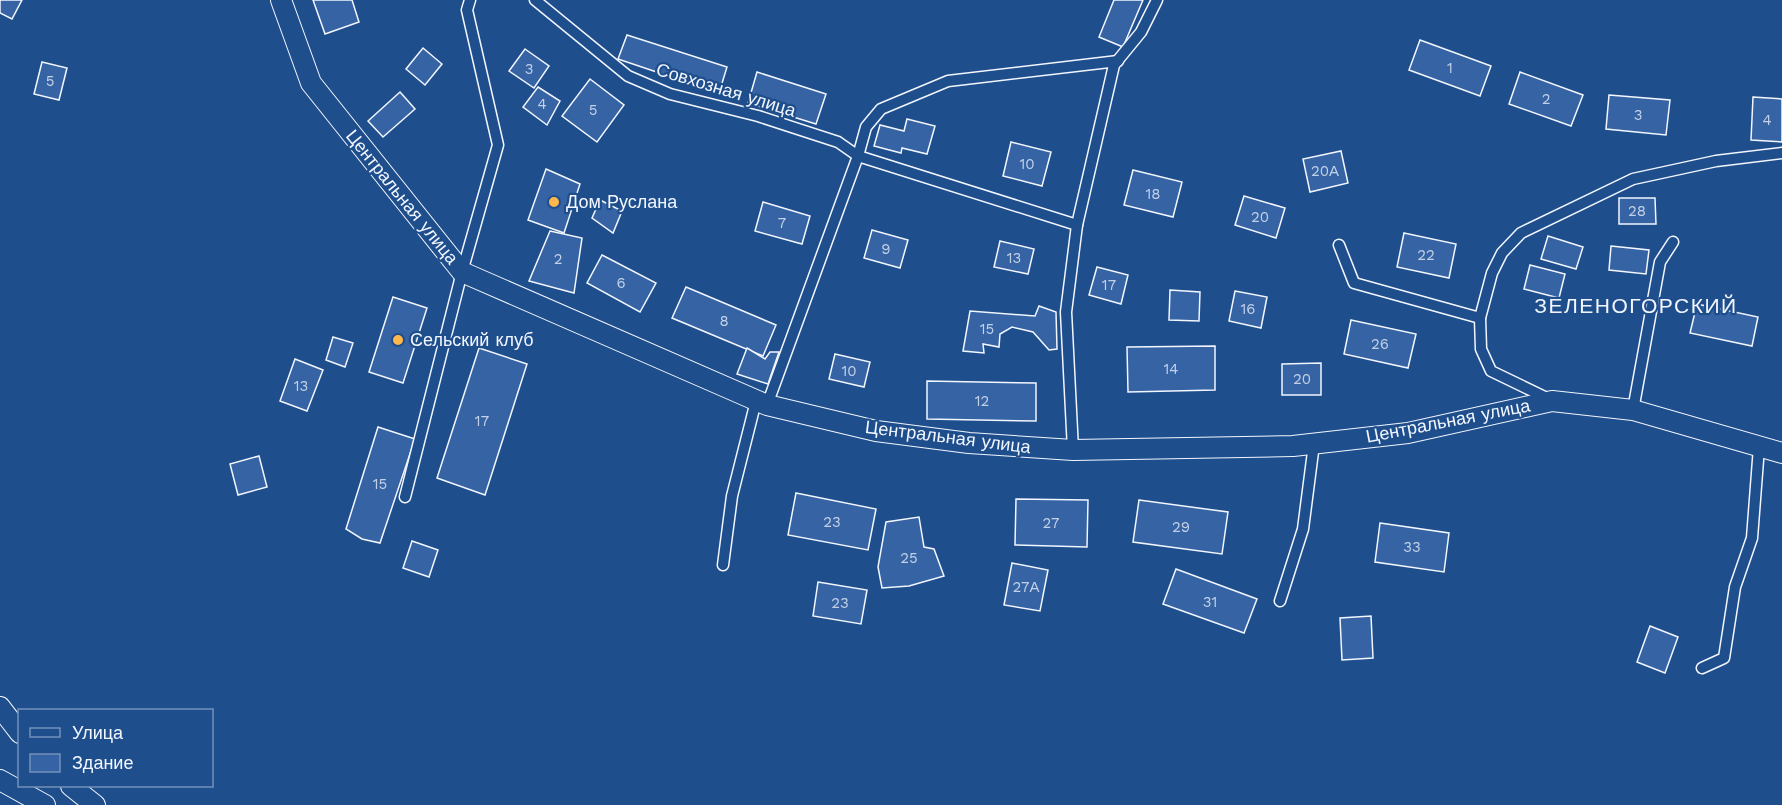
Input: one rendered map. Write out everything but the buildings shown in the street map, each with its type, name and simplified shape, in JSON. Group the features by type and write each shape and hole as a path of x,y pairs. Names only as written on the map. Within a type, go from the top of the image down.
{"street":[{"name":"Центральная улица","path":"281,0 311,83 462,272 762,403 876,431 969,442 1073,450 1314,444 1408,433 1552,401 1633,410 1782,453"},
{"path":"0,707 18,730"},
{"path":"0,780 45,805"},
{"path":"72,787 95,805"}],"lane":[{"path":"405,496 462,272 498,145 467,10 470,0"},
{"name":"Совхозная улица","path":"535,0 628,76 670,94 758,116 838,142 858,156 1077,225"},
{"path":"1073,450 1066,312 1077,225 1114,65 1141,32 1157,0"},
{"path":"723,565 732,496 762,403 858,156 866,127 881,109 948,81 1118,61"},
{"path":"1552,401 1491,371 1481,349 1480,318 1492,273 1502,253 1521,233 1633,179 1716,161 1782,153"},
{"path":"1633,410 1660,262 1673,242"},
{"path":"1339,245 1354,283 1480,318"},
{"path":"1280,601 1303,529 1314,444"},
{"path":"1702,668 1724,658 1735,587 1752,538 1759,447"}],"place":[{"name":"Дом Руслана","path":"554,202"},
{"name":"Сельский клуб","path":"398,340"}],"district":[{"name":"ЗЕЛЕНОГОРСКИЙ","path":"1636,306"}]}
